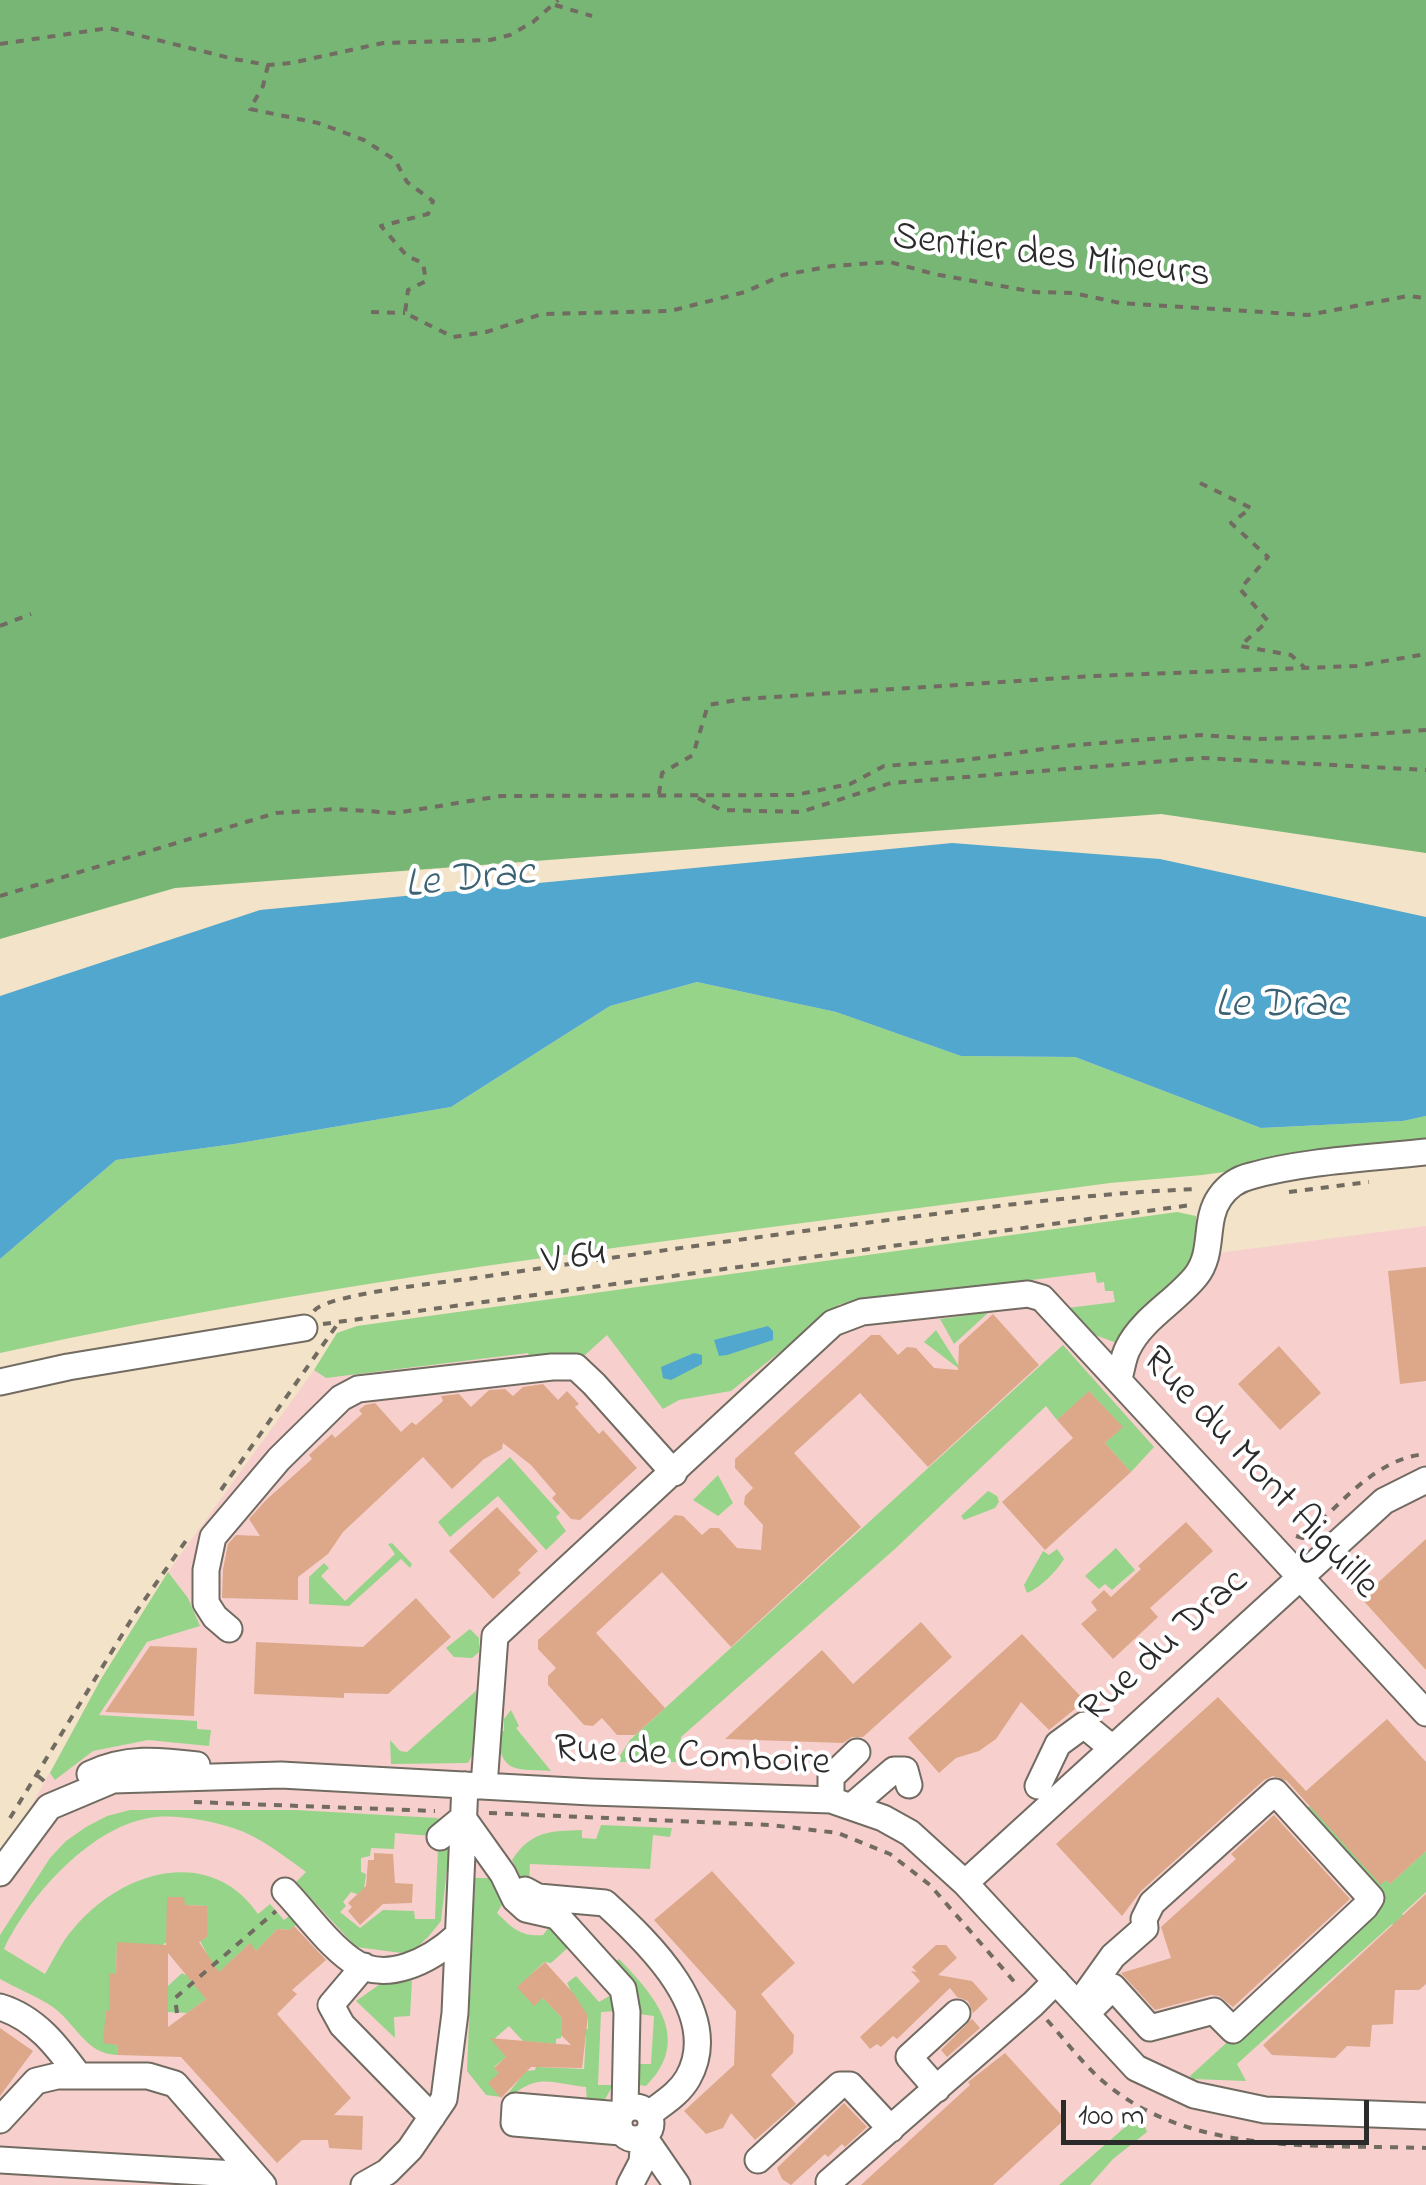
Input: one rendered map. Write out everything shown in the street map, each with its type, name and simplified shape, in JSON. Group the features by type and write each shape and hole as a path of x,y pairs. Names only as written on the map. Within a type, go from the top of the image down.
{"street":[{"path":"1119,1378 1127,1349 1142,1327 1176,1298 1202,1268 1209,1248 1211,1212 1222,1194 1248,1176 1426,1152"},
{"name":"Rue du Mont Aiguille","path":"364,2185 386,2172 410,2149 444,2099 450,2068 463,1815 474,1786 494,1636 833,1323 862,1312 1028,1294 1042,1298 1426,1713"},
{"path":"0,1382 308,1321"},
{"path":"229,1628 214,1617 206,1603 206,1570 213,1537 279,1459 341,1398 358,1390 576,1367 674,1472"},
{"name":"Rue du Drac","path":"965,1883 1384,1501 1426,1480"},
{"path":"1038,1786 1058,1744 1084,1725 1112,1748"},
{"path":"857,1752 831,1777 842,1803 894,1770 905,1770 909,1786"},
{"path":"0,1854 47,1783 112,1763 140,1759 281,1775"},
{"name":"Rue de Comboire","path":"0,1873 49,1807 113,1780 281,1775 842,1803 910,1833 965,1883 1136,2068 1194,2095 1265,2110 1426,2116"},
{"path":"1275,1792 1371,1898 1233,2030 1214,2011 1150,2028 1114,1987 1082,2010 1113,1956 1144,1928 1152,1903 1275,1792"},
{"path":"440,1837 463,1815 515,1899 526,1909 557,1916 623,1989 632,2122 642,2162 630,2185"},
{"path":"503,1874 538,1897 605,1903 681,1988 694,2018 695,2062 678,2092 632,2122"},
{"path":"288,1895 352,1960 364,1966 402,1968 436,1955 456,1936"},
{"path":"364,1966 331,2005 342,2025 432,2118"},
{"path":"829,2182 1056,1981"},
{"path":"0,2007 14,2012 50,2038 78,2076"},
{"path":"937,2088 909,2058 958,2013"},
{"path":"0,2120 36,2081 57,2076 148,2076 175,2084 258,2180"},
{"path":"758,2160 840,2086 850,2085 891,2129"},
{"path":"632,2122 677,2185"},
{"path":"0,2160 258,2180"}],"path":[{"path":"0,44 109,28 268,65 383,43 490,40 510,35 557,2 592,16"},
{"path":"268,65 263,86 250,109 318,123 364,140 396,160 406,182 433,201 428,214 381,226 407,256 423,263 426,281 408,290 405,313 371,312"},
{"name":"Sentier des Mineurs","path":"405,313 453,337 486,332 542,314 670,311 745,292 783,275 832,266 890,262 934,274 1120,303 1308,314 1408,296 1426,298"},
{"path":"1200,483 1251,508 1231,523 1268,557 1240,589 1268,621 1240,646 1291,655 1304,667"},
{"path":"0,626 31,614"},
{"path":"658,796 662,773 693,756 708,705 743,699 1094,676 1356,666 1426,654"},
{"path":"0,896 276,812 337,809 396,813 500,796 795,795 850,784 884,766 966,760 1064,746 1201,735 1317,738 1426,730"},
{"path":"694,796 721,810 801,812 891,784 1204,758 1426,770"},
{"path":"1274,1194 1369,1182"},
{"path":"308,1321 318,1305 371,1293 621,1256 1094,1193 1222,1194"},
{"name":"V 64","path":"212,1503 339,1322 1222,1194"},
{"path":"1264,1537 1273,1529 1302,1538 1377,1469 1426,1454"},
{"path":"10,1819 47,1783 136,1612 191,1534"},
{"path":"180,1802 770,1825 838,1833 890,1854 930,1886 1099,2078 1159,2118 1225,2138 1426,2148"},
{"path":"177,2012 176,1998 288,1895"}],"shaded area":[{"path":"1426,1226 1426,2185 0,2185 0,1863 101,1679 168,1572 314,1370"}],"green space":[{"path":"0,0 1426,0 1426,853 1161,814 175,888 0,939"},
{"path":"697,982 836,1012 961,1056 1075,1057 1261,1128 1403,1121 1426,1116 1426,1145 553,1256 276,1299 0,1353 0,1259 116,1160 451,1107 610,1006"},
{"path":"1177,1212 1196,1216 1199,1243 1194,1266 1122,1345 1095,1335 1068,1308 1115,1302 1113,1291 1105,1291 1104,1282 1097,1283 1095,1272 840,1304 731,1391 679,1400 663,1409 607,1335 585,1355 530,1360 528,1353 326,1378 314,1370 337,1333 357,1326"},
{"path":"989,1312 954,1344 940,1319"},
{"path":"936,1330 962,1371 924,1342"},
{"path":"1063,1345 1154,1447 1131,1472 1105,1443 1122,1427 1090,1392 1057,1420 1046,1406 896,1548 681,1737 679,1762 616,1762 630,1740"},
{"path":"510,1457 560,1513 556,1517 566,1531 546,1550 498,1496 450,1537 438,1522"},
{"path":"718,1475 733,1503 718,1516 693,1500"},
{"path":"988,1491 997,1496 995,1508 964,1520 961,1516"},
{"path":"392,1543 412,1564 410,1568 401,1559 349,1606 309,1604 309,1577 324,1563 329,1568 321,1576 345,1601 395,1554 388,1544"},
{"path":"1116,1548 1135,1570 1112,1590 1105,1584 1099,1589 1085,1576"},
{"path":"1057,1549 1064,1559 1047,1579 1027,1593 1024,1585 1043,1551 1049,1555"},
{"path":"168,1572 188,1598 200,1626 147,1642 99,1715 197,1721 197,1729 211,1730 209,1746 148,1740 93,1751 55,1780 50,1773 101,1679"},
{"path":"470,1629 479,1638 479,1652 472,1658 454,1657 446,1648"},
{"path":"477,1690 468,1763 391,1764 390,1740 400,1751 407,1752"},
{"path":"511,1710 519,1726 516,1728 551,1771 519,1769 502,1756 498,1732 504,1731 504,1719"},
{"path":"1315,1803 1390,1884 1426,1851 1426,1892 1402,1914 1426,1940 1392,1924 1237,2064 1246,2081 1193,2079 1190,2076 1379,1904 1304,1810"},
{"path":"130,1810 296,1810 437,1818 442,1820 431,1836 395,1833 394,1849 371,1848 370,1856 361,1858 361,1872 366,1874 364,1889 359,1895 351,1892 340,1912 360,1928 383,1910 414,1911 415,1919 435,1919 438,1847 445,1840 449,1851 441,1921 415,1949 402,1953 356,1947 296,1882 306,1872 262,1841 233,1828 195,1819 156,1817 132,1822 87,1847 66,1865 29,1907 4,1949 45,1974 74,1928 116,1892 166,1873 191,1873 216,1879 238,1892 258,1914 270,1904 284,1920 293,1913 332,1955 328,1959 296,1925 289,1930 277,1929 256,1951 249,1944 200,1990 206,1999 187,2013 168,2012 168,1986 207,1954 200,1941 207,1906 185,1905 172,1942 156,1951 117,1943 116,1974 109,1974 109,1997 132,1999 132,2011 106,2011 104,2042 117,2045 118,2055 107,2054 89,2043 50,2005 0,1979 0,1935 50,1858 66,1841 107,1816"},
{"path":"601,1825 672,1828 670,1837 653,1835 650,1869 530,1864 529,1884 521,1878 512,1860 526,1843 551,1832 582,1830 582,1838 596,1839"},
{"path":"475,1878 489,1878 504,1901 497,1913 512,1927 529,1935 543,1935 553,1922 571,1945 551,1963 544,1962 518,1987 543,1998 562,2018 561,2038 556,2039 556,2044 523,2041 509,2026 493,2040 506,2057 494,2067 499,2073 501,2097 486,2095 467,2071"},
{"path":"619,1959 656,2003 668,2035 660,2069 646,2086 639,2085 635,2064 651,2064 654,2016 639,2014 632,1985 613,1963"},
{"path":"576,1976 599,2002 611,1995 616,2011 601,2012 598,2085 613,2085 603,2103 587,2103 586,2087 542,2082 525,2087 504,2103 526,2071 536,2067 584,2069 586,2036 582,2029 588,2029 588,2016 583,2015 567,1983"},
{"path":"412,1981 410,2016 394,2017 395,2038 356,2001 383,1982"},
{"path":"1140,2114 1147,2132 1113,2159 1090,2185 1059,2185"}],"water":[{"name":"Le Drac","path":"952,843 1160,859 1426,917 1426,1116 1403,1121 1261,1128 1075,1057 961,1056 836,1012 697,982 610,1006 451,1107 116,1160 0,1259 0,996 260,910"},
{"path":"768,1326 773,1331 773,1340 719,1356 714,1340"},
{"path":"694,1353 702,1355 702,1364 671,1380 663,1378 661,1367"}],"building":[{"path":"1426,1267 1426,1381 1400,1384 1388,1271"},
{"path":"993,1314 1039,1365 928,1467 860,1393 794,1453 861,1527 731,1647 662,1572 596,1633 665,1708 635,1735 617,1735 602,1718 593,1726 584,1725 548,1685 548,1676 556,1668 538,1649 538,1640 675,1515 683,1516 702,1535 710,1528 719,1528 737,1548 761,1550 763,1525 744,1504 745,1496 753,1488 735,1468 735,1459 871,1335 880,1335 898,1355 907,1347 916,1348 934,1368 958,1370 959,1345"},
{"path":"1279,1346 1321,1393 1280,1430 1238,1384"},
{"path":"543,1384 558,1400 567,1391 579,1404 575,1407 599,1434 603,1430 637,1468 580,1520 571,1519 531,1465 503,1443 502,1449 484,1459 452,1489 423,1457 343,1532 328,1554 298,1577 298,1600 222,1598 228,1544 236,1535 260,1536 249,1519 312,1459 309,1455 362,1414 359,1410 365,1405 375,1403 401,1432 412,1422 416,1425 443,1401 441,1396 459,1394 471,1407 489,1390 505,1389 513,1396 523,1387"},
{"path":"1089,1391 1123,1427 1105,1443 1131,1472 1045,1550 1002,1502 1073,1438 1057,1420"},
{"path":"497,1507 538,1551 493,1599 449,1551"},
{"path":"1186,1522 1213,1551 1150,1608 1158,1617 1113,1659 1081,1624 1097,1610 1091,1602 1104,1590 1111,1597"},
{"path":"1426,1539 1426,1670 1361,1598"},
{"path":"416,1598 451,1637 388,1694 344,1693 344,1698 254,1694 256,1642 363,1647"},
{"path":"921,1622 952,1657 863,1737 852,1737 843,1743 725,1739 822,1650 853,1684"},
{"path":"1022,1634 1085,1701 1049,1730 1021,1702 996,1739 979,1751 956,1758 939,1773 908,1738"},
{"path":"150,1646 197,1648 194,1716 105,1712"},
{"path":"1218,1697 1306,1791 1387,1719 1426,1762 1426,1851 1390,1884 1386,1880 1381,1885 1287,1781 1273,1776 1141,1891 1122,1916 1056,1844"},
{"path":"1274,1815 1350,1899 1233,2007 1211,1995 1155,2010 1121,1973 1171,1958 1161,1927 1236,1859 1231,1854"},
{"path":"374,1853 393,1854 395,1883 413,1884 412,1903 383,1904 360,1925 348,1911 352,1907 348,1903 366,1886 368,1860 374,1860"},
{"path":"712,1871 795,1963 761,1994 794,2035 793,2053 771,2075 796,2104 755,2140 731,2113 723,2128 706,2134 684,2111 734,2065 736,2011 654,1920"},
{"path":"1426,1894 1426,1984 1419,1990 1395,1990 1393,2024 1372,2025 1370,2047 1347,2046 1335,2058 1272,2055 1263,2045"},
{"path":"167,1897 184,1897 185,1905 207,1906 207,1937 199,1942 219,1972 250,1943 256,1951 277,1929 289,1930 294,1926 326,1960 292,1990 297,1994 277,2014 351,2098 334,2115 363,2116 362,2150 329,2148 328,2140 302,2140 277,2163 181,2057 118,2055 117,2045 103,2043 106,2010 109,2011 109,1973 116,1974 117,1942 166,1945","holes":["168,1953 206,1999 168,2027"]},
{"path":"936,1945 946,1945 957,1958 938,1975 972,1981 988,1999 973,2013 968,2001 957,1997 950,1988 897,2039 893,2036 881,2047 877,2044 870,2049 860,2037 920,1981 912,1967"},
{"path":"545,1962 588,2016 582,2068 531,2067 501,2098 488,2083 499,2073 494,2068 506,2057 490,2038 571,2045 561,2035 562,2018 543,1998 534,2006 517,1987"},
{"path":"972,2019 980,2028 947,2057 941,2050"},
{"path":"0,2028 33,2051 0,2096"},
{"path":"1005,2053 1065,2119 993,2185 861,2185 970,2085 968,2082"},
{"path":"844,2103 867,2127 845,2147 842,2144 828,2157 825,2154 791,2185 782,2179 777,2168"}]}
